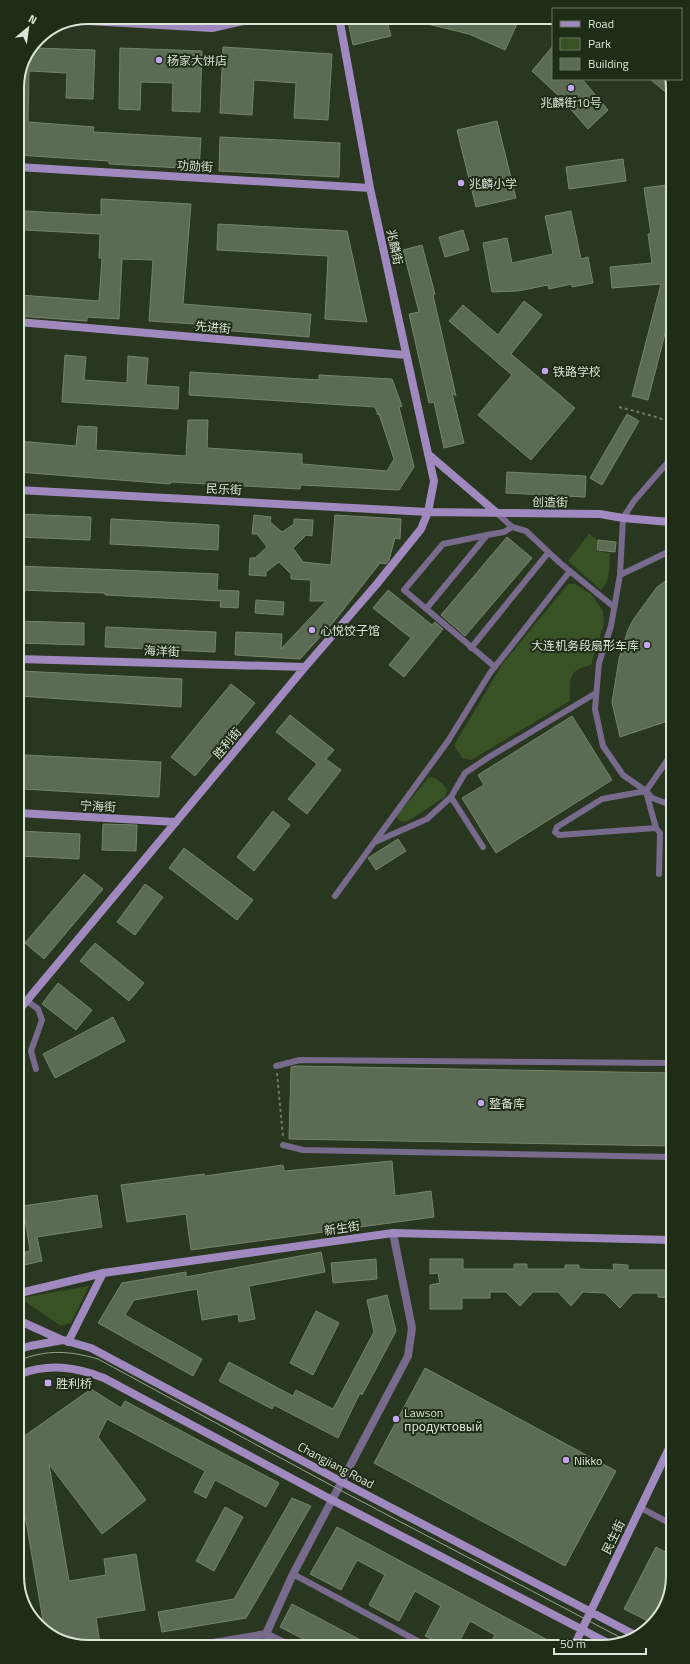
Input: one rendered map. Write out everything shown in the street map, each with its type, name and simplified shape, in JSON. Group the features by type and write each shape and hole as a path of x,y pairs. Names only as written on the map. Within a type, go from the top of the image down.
{"street":[{"path":"142,24 212,28 230,24"},
{"name":"兆麟街","path":"340,24 370,188 434,481"},
{"name":"功勋街","path":"24,168 370,188"},
{"name":"先进街","path":"24,323 406,355"},
{"path":"428,454 497,513"},
{"name":"胜利街","path":"24,1005 376,585 421,529 428,512 434,481"},
{"name":"民乐街","path":"24,490 428,512"},
{"name":"创造街","path":"428,512 600,514 623,518 666,522"},
{"name":"海洋街","path":"24,659 305,668"},
{"name":"宁海街","path":"24,813 176,822"},
{"path":"266,1634 293,1574 408,1356 412,1328 393,1232"},
{"name":"新生街","path":"24,1292 103,1274 393,1232 666,1240"},
{"path":"24,1323 66,1341 103,1274"},
{"name":"Changjiang Road","path":"24,1348 66,1341 91,1348 342,1482 631,1632"},
{"path":"24,1373 36,1369 63,1367 84,1370 104,1378 332,1500 602,1640"},
{"name":"民生街","path":"577,1640 666,1455"},
{"path":"230,1640 266,1634 277,1640"}],"lane":[{"path":"666,464 634,501 623,518 620,575 611,626 599,663 595,709 603,746 623,775 646,791 652,798 666,803"},
{"path":"497,513 512,528 526,531 548,552 614,607"},
{"path":"495,667 404,590 443,544 504,532 512,528"},
{"path":"426,609 487,535"},
{"path":"471,648 548,552"},
{"path":"620,575 666,553"},
{"path":"335,896 448,741 495,667 570,571"},
{"path":"374,842 427,819 450,797 465,773 596,693"},
{"path":"656,828 559,835 555,832 557,827 602,799 646,791 666,762"},
{"path":"646,791 656,828 660,833 659,874"},
{"path":"450,797 483,847"},
{"path":"28,1001 38,1009 42,1020 31,1050 36,1069"},
{"path":"276,1066 300,1060 666,1063"},
{"path":"283,1145 303,1150 666,1156"},
{"path":"641,1508 666,1521"},
{"path":"293,1574 416,1640"},
{"path":"266,1634 267,1640"}],"path":[{"path":"618,407 666,421"},
{"path":"276,1066 283,1145"}],"green space":[{"path":"589,534 597,540 596,551 610,553 608,578 601,590 568,561"},
{"path":"568,584 575,584 591,594 603,611 604,624 591,665 578,670 572,677 570,682 570,701 471,760 462,758 454,745 503,663"},
{"path":"429,777 437,779 447,790 445,797 408,821 403,822 399,820 397,818 398,814"},
{"path":"89,1286 71,1323 61,1326 24,1301 24,1297"}],"building":[{"path":"348,24 388,24 391,36 353,45"},
{"path":"427,24 517,24 505,50 469,34"},
{"path":"223,47 332,54 328,120 294,118 296,83 254,80 252,115 220,113"},
{"name":"兆麟街10号","path":"552,47 552,80 583,80 608,110 588,129 561,98 532,71"},
{"path":"38,48 95,50 93,99 66,98 67,73 29,71 28,122 94,127 93,132 201,138 199,169 109,164 109,161 24,155 24,84 26,72"},
{"path":"120,48 202,51 200,112 172,111 173,83 141,82 140,110 119,109"},
{"path":"651,80 665,80 666,92"},
{"path":"497,121 516,198 476,207 457,130"},
{"path":"220,137 340,143 339,177 219,171"},
{"path":"623,159 626,181 569,189 566,167"},
{"path":"666,185 666,330 648,400 632,396 661,284 612,288 610,267 652,263 648,234 651,234 644,188"},
{"path":"101,199 191,204 183,304 311,314 309,337 194,328 195,324 149,321 153,260 122,259 119,319 87,317 87,321 24,316 24,295 99,301 102,258 99,258 100,234 24,230 25,211 101,215"},
{"path":"571,211 581,259 588,257 593,283 572,287 572,284 549,289 548,285 518,291 492,292 483,243 507,238 512,263 553,254 545,216"},
{"path":"218,224 347,231 367,322 325,319 328,256 217,250"},
{"path":"463,230 469,250 445,257 439,237"},
{"path":"422,245 435,294 433,295 456,396 452,393 464,443 444,448 434,402 429,403 409,314 419,312 403,250"},
{"path":"524,301 542,315 511,354 575,408 531,460 478,415 512,375 449,321 463,305 498,335"},
{"path":"65,355 86,357 84,380 127,383 128,356 148,358 146,385 179,387 178,409 62,402"},
{"path":"190,372 319,380 319,375 392,379 402,406 399,407 414,467 399,490 301,485 300,489 171,482 170,484 24,472 24,442 76,446 78,426 97,427 96,450 186,456 188,420 208,420 207,448 302,454 302,464 387,471 394,459 379,414 378,415 375,407 189,395"},
{"path":"627,414 639,421 602,485 590,478"},
{"path":"507,472 586,476 585,497 506,493"},
{"path":"24,514 91,517 90,540 24,537"},
{"path":"254,515 271,517 270,522 282,532 294,524 294,519 313,520 312,536 306,535 293,548 303,562 331,565 335,515 401,519 400,539 395,538 389,560 386,564 380,563 332,624 300,659 235,655 236,632 282,634 281,649 326,601 310,601 311,580 291,579 291,574 279,562 266,572 266,576 249,575 250,558 255,558 267,547 257,534 252,534"},
{"path":"111,519 219,525 218,550 110,544"},
{"path":"507,537 532,558 465,636 441,615"},
{"path":"598,540 616,542 615,552 597,550"},
{"path":"24,566 218,574 217,590 239,591 238,608 220,607 221,601 105,595 105,593 24,590"},
{"name":"大连机务段扇形车库","path":"666,581 666,722 620,737 612,702 619,659 628,630 633,620 657,587"},
{"path":"388,590 432,625 435,622 443,629 404,677 389,665 411,638 373,608"},
{"path":"256,600 284,602 283,615 255,613"},
{"path":"24,621 84,623 84,645 24,643"},
{"path":"106,627 216,632 215,652 105,647"},
{"path":"24,671 182,679 181,707 24,696"},
{"path":"231,684 255,703 195,776 171,757"},
{"path":"290,715 334,750 326,759 341,770 307,814 288,799 317,764 276,732"},
{"path":"572,716 612,780 496,853 462,798 484,785 478,775"},
{"path":"25,755 161,762 159,797 24,789"},
{"path":"273,811 290,825 254,871 237,857"},
{"path":"103,824 137,825 136,851 102,850"},
{"path":"24,831 80,834 79,859 24,856"},
{"path":"398,839 406,851 376,870 368,858"},
{"path":"184,848 253,900 237,920 169,868"},
{"path":"84,874 103,889 44,959 25,943"},
{"path":"145,884 163,897 135,935 117,922"},
{"path":"95,943 144,983 129,1001 80,961"},
{"path":"58,983 92,1010 76,1030 42,1004"},
{"path":"113,1017 125,1041 55,1078 43,1054"},
{"name":"整备库","path":"291,1067 666,1073 666,1146 289,1139"},
{"path":"392,1161 395,1196 431,1191 434,1217 191,1250 186,1214 127,1222 121,1185 204,1174 205,1176 283,1165 284,1171"},
{"path":"97,1195 102,1227 37,1237 42,1261 24,1265 24,1252 30,1251 24,1206"},
{"path":"321,1252 325,1272 249,1286 255,1319 239,1322 238,1314 202,1320 197,1289 134,1300 125,1315 202,1359 193,1376 98,1323 122,1283 186,1272 186,1277"},
{"path":"376,1259 377,1279 333,1283 331,1263"},
{"path":"430,1259 463,1259 463,1269 514,1269 514,1264 527,1264 527,1269 565,1269 565,1265 579,1265 579,1269 614,1270 613,1264 628,1265 628,1270 666,1270 666,1298 658,1297 658,1293 633,1293 620,1308 605,1293 583,1292 571,1306 558,1292 533,1292 520,1306 506,1292 490,1292 490,1298 462,1298 462,1309 430,1309 430,1285 440,1283 438,1273 430,1274"},
{"path":"387,1295 396,1331 362,1395 360,1393 338,1438 274,1405 272,1409 219,1381 229,1362 293,1396 296,1390 333,1409 374,1332 367,1300"},
{"path":"316,1311 339,1323 313,1375 290,1363"},
{"path":"425,1368 616,1471 565,1566 374,1463"},
{"path":"91,1389 121,1408 125,1401 279,1483 266,1507 215,1480 206,1498 194,1492 205,1471 107,1419 98,1437 146,1500 102,1534 49,1464 69,1581 106,1575 104,1559 136,1554 145,1610 96,1618 99,1640 72,1638 49,1627 43,1621 24,1509 24,1436"},
{"path":"292,1498 311,1506 246,1618 162,1632 158,1612 234,1599"},
{"path":"225,1507 243,1517 214,1571 196,1561"},
{"path":"337,1527 548,1640 492,1640 495,1635 470,1621 460,1640 434,1640 425,1636 441,1606 415,1591 399,1621 369,1605 385,1575 357,1560 341,1590 310,1574"},
{"path":"656,1547 666,1552 666,1576 663,1596 653,1615 647,1621 624,1609"},
{"path":"292,1604 360,1640 305,1640 280,1627"}],"tram line":[{"path":"24,1358 40,1354 59,1352 78,1354 98,1359 338,1489 620,1637"}],"place":[{"name":"杨家大饼店","path":"159,60"},
{"name":"兆麟街10号","path":"571,88"},
{"name":"兆麟小学","path":"461,183"},
{"name":"铁路学校","path":"545,371"},
{"name":"心悦饺子馆","path":"312,630"},
{"name":"大连机务段扇形车库","path":"647,645"},
{"name":"整备库","path":"481,1103"},
{"name":"胜利桥","path":"48,1383"},
{"name":"Lawson продуктовый","path":"396,1419"},
{"name":"Nikko","path":"566,1460"}]}
